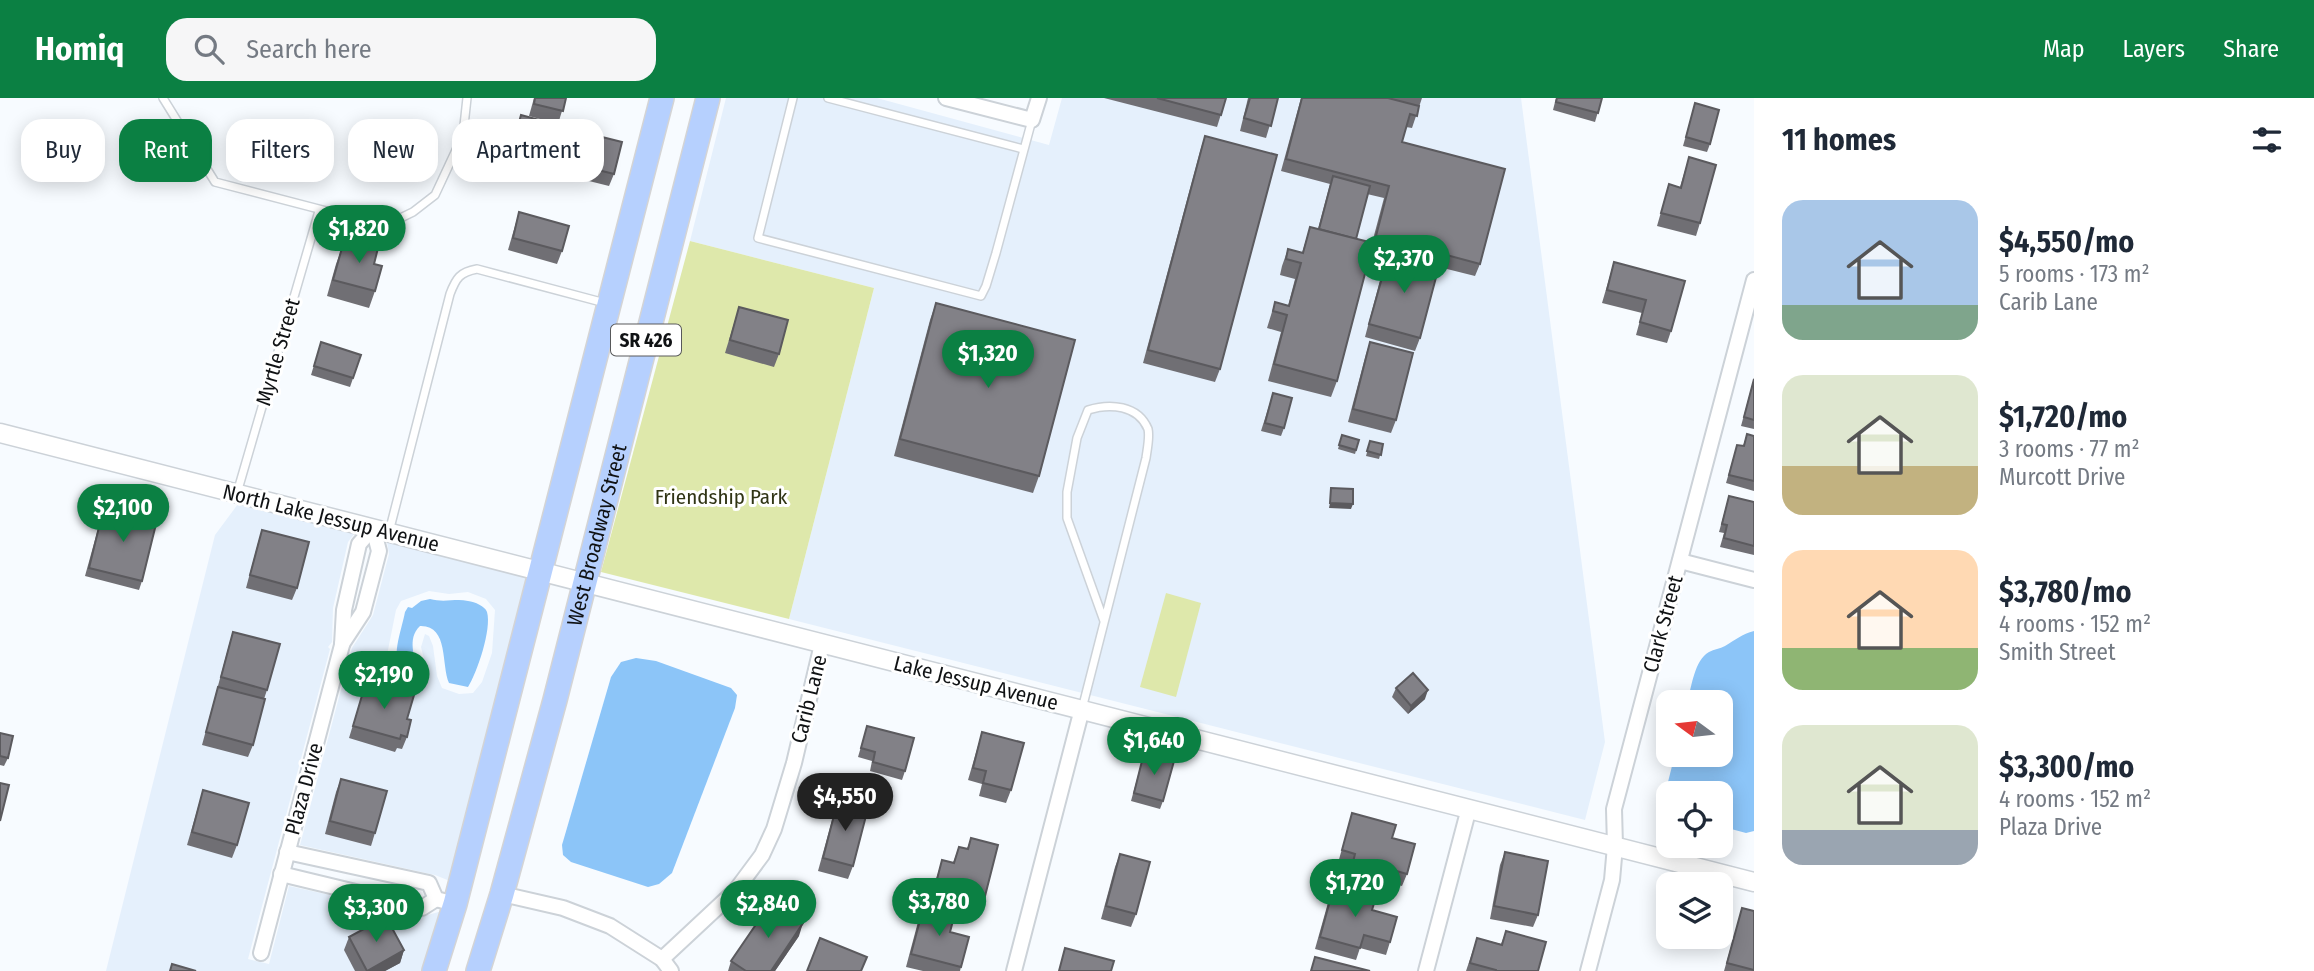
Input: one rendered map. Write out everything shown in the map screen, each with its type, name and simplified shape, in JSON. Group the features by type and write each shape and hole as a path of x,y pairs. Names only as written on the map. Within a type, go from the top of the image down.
{"main road":[{"name":"SR 426","path":"434,971 446,902 541,571 662,98"},
{"name":"West Broadway Street","path":"478,971 502,894 584,583 708,98"}],"street":[{"path":"946,98 1032,120 1039,98"},
{"name":"Clark Street","path":"1588,971 1612,880 1614,809 1754,279"},
{"name":"North Lake Jessup Avenue","path":"0,433 541,571"},
{"name":"Plaza Drive","path":"342,645 363,612 379,551 381,531"},
{"name":"Plaza Drive","path":"261,953 342,645 344,610 359,544 381,531"},
{"path":"1680,561 1754,580"},
{"name":"Lake Jessup Avenue","path":"541,571 1754,882"},
{"name":"Carib Lane","path":"666,965 736,890 762,855 774,828 794,763 822,644"},
{"path":"1014,971 1082,709"},
{"path":"1426,971 1469,808"},
{"name":"Plaza Drive","path":"287,852 429,883 446,902"},
{"path":"281,874 422,908 446,902"},
{"path":"502,894 563,908 610,926 666,965"}],"lane":[{"path":"163,98 215,183 384,226 414,212 435,195 463,135 467,98"},
{"path":"793,98 758,238 981,296 993,264 1032,120"},
{"path":"828,98 1023,149"},
{"name":"Myrtle Street","path":"237,494 319,211"},
{"path":"381,531 456,278 466,271 477,269 609,304"},
{"path":"1082,709 1146,458 1149,431 1138,413 1102,405 1088,410 1077,438 1066,492 1066,518 1104,621"}],"shaded area":[{"path":"726,98 877,98 1049,145 1062,98 1521,98 1605,742 1585,820 789,619 874,288 690,241"},
{"path":"238,504 354,534 348,542 333,608 332,642 328,647 330,649 248,959 269,964 289,886 424,916 442,911 427,971 106,971 215,535"},
{"path":"387,542 528,578 450,881 435,875 300,845 352,648 373,615 389,554","holes":["429,591 449,594 468,592 486,599 495,610 492,653 482,682 473,693 459,694 442,688 437,676 433,646 429,636 425,634 421,647 425,679 414,686 400,684 389,671 387,655 396,610 401,601"]}],"green space":[{"name":"Friendship Park","path":"690,241 874,288 789,619 601,572"},
{"path":"1166,593 1201,603 1176,697 1140,687"}],"water":[{"path":"430,599 477,603 487,612 483,651 468,687 449,683 440,639 429,627 420,626 413,637 417,674 413,678 402,676 397,653 405,612 408,607 412,608 421,601"},
{"path":"1754,631 1754,831 1746,833 1733,830 1733,781 1668,781 1672,767 1733,767 1733,690 1690,690 1694,674 1704,656"},
{"path":"636,658 656,661 731,688 737,695 735,708 672,873 659,884 648,887 571,862 563,855 562,845 611,677 621,662"}],"building":[{"path":"535,98 566,98 563,111 534,104"},
{"path":"1157,98 1226,98 1221,115"},
{"path":"1250,98 1278,98 1271,126 1244,118"},
{"path":"1302,98 1388,98 1419,106 1417,116 1410,114 1402,142 1505,169 1480,264 1376,236 1389,186 1286,159"},
{"path":"1557,98 1602,98 1598,113 1556,102"},
{"path":"1695,103 1719,110 1710,144 1686,137"},
{"path":"521,115 536,119 520,119"},
{"path":"1205,136 1277,155 1220,369 1148,350"},
{"path":"604,138 622,142 614,174 604,172"},
{"path":"1689,157 1716,165 1700,223 1661,213 1669,184 1681,188"},
{"path":"1333,176 1370,186 1356,239 1319,229"},
{"path":"519,212 569,226 562,251 513,238"},
{"path":"1310,227 1373,243 1337,381 1274,364 1287,315 1273,311 1275,302 1289,306 1301,263 1286,259 1288,249 1303,253"},
{"path":"354,237 379,244 374,264 382,266 375,291 333,280 342,248 351,250"},
{"path":"1389,253 1439,266 1420,338 1369,324"},
{"path":"1614,262 1685,281 1671,331 1640,322 1646,300 1607,290"},
{"path":"936,303 1075,340 1039,476 900,439"},
{"path":"739,307 788,320 779,354 730,340"},
{"path":"321,342 361,355 353,378 314,366"},
{"path":"1370,342 1413,353 1396,420 1353,409"},
{"path":"1754,379 1754,420 1744,417"},
{"path":"1273,393 1292,398 1284,428 1265,423"},
{"path":"1747,434 1754,436 1754,481 1729,475 1737,445 1744,446"},
{"path":"1342,435 1359,440 1356,450 1339,445"},
{"path":"1370,441 1383,444 1381,455 1367,451"},
{"path":"1331,488 1353,489 1353,504 1330,503"},
{"path":"1729,496 1754,502 1754,546 1724,538 1727,525 1722,524"},
{"path":"104,507 157,520 142,581 89,568"},
{"path":"262,530 309,542 297,588 250,575"},
{"path":"233,632 280,644 267,690 221,677"},
{"path":"1413,673 1428,690 1411,706 1396,688"},
{"path":"366,682 398,692 398,688 414,695 407,719 411,720 407,737 401,735 400,739 353,726"},
{"path":"218,687 265,699 253,745 206,732"},
{"path":"867,726 914,738 905,771 873,762 875,752 861,748"},
{"path":"982,732 1024,743 1011,790 983,783 986,771 973,768"},
{"path":"0,733 13,736 8,758 0,756"},
{"path":"1144,753 1174,761 1163,801 1134,793"},
{"path":"341,779 387,791 375,833 330,821"},
{"path":"0,783 9,785 0,821"},
{"path":"203,790 249,803 237,845 192,832"},
{"path":"838,800 868,808 853,866 823,858"},
{"path":"1352,813 1396,825 1392,838 1415,844 1407,874 1386,868 1385,875 1352,866 1355,854 1342,850"},
{"path":"971,838 998,845 984,900 935,887 942,860 954,863 959,847 968,849"},
{"path":"1505,852 1548,861 1538,915 1494,906"},
{"path":"1120,854 1150,862 1136,914 1106,906"},
{"path":"1334,886 1376,897 1372,910 1397,917 1390,942 1364,935 1360,948 1320,937"},
{"path":"772,901 803,923 771,971 746,971 731,961"},
{"path":"924,905 955,913 950,932 969,937 961,967 911,954"},
{"path":"1742,908 1754,911 1754,970 1727,963 1733,949"},
{"path":"386,917 404,950 367,971 349,937"},
{"path":"1506,931 1546,942 1538,971 1496,971 1470,963 1477,938 1502,945"},
{"path":"820,938 867,957 861,971 807,971"},
{"path":"1065,948 1114,961 1111,971 1059,971"},
{"path":"1315,957 1370,971 1311,971"},
{"path":"172,964 196,971 170,971"}]}
